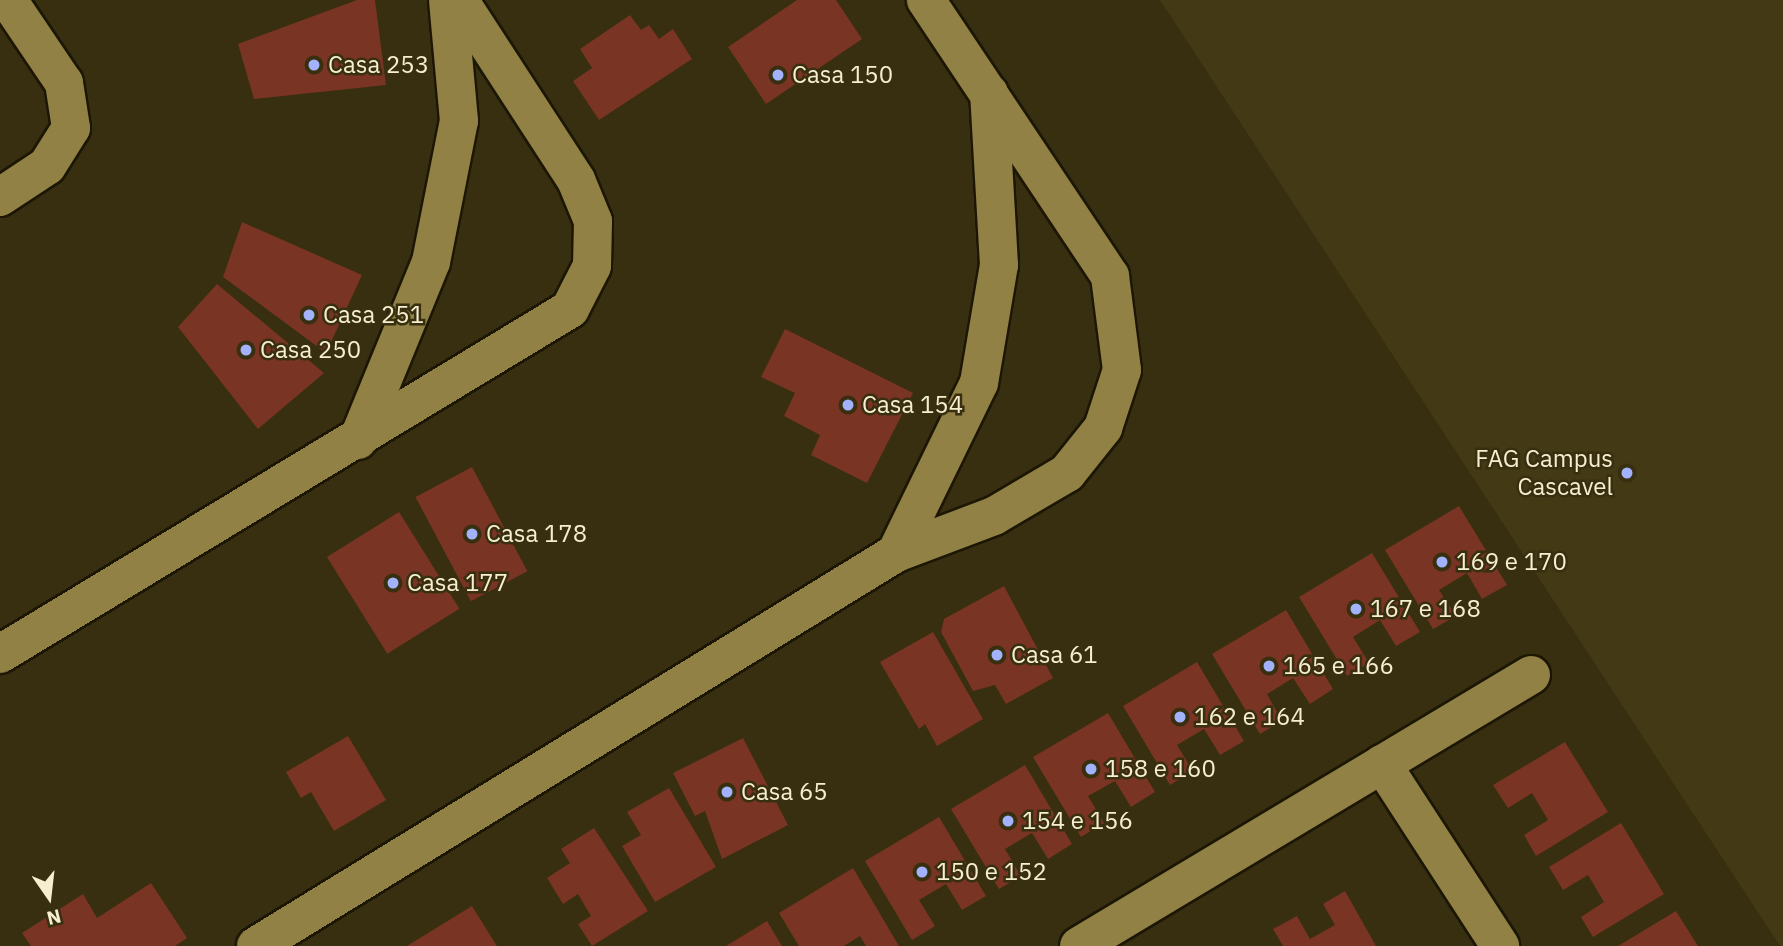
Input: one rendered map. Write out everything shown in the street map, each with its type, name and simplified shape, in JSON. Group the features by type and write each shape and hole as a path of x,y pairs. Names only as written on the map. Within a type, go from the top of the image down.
{"street":[{"path":"0,197 47,166 71,128 64,83 8,0"},
{"path":"358,440 431,262 459,121 448,0"},
{"path":"1,652 358,440 570,309 592,266 593,221 576,180 459,0"},
{"path":"256,946 896,553 994,516 1067,474 1103,428 1122,370 1110,276 926,0"},
{"path":"896,553 979,383 999,265 989,92"},
{"path":"1079,946 1531,675"},
{"path":"1381,764 1500,946"}],"shaded area":[{"name":"FAG Campus Cascavel","path":"1160,0 1783,0 1783,946 1780,946"}],"building":[{"name":"Casa 253","path":"357,0 375,0 386,85 254,99 238,44"},
{"name":"Casa 150","path":"797,0 836,0 862,39 766,104 728,47"},
{"path":"630,15 641,30 649,25 659,39 673,29 692,59 599,120 573,81 592,68 580,49"},
{"name":"Casa 251","path":"242,222 362,275 326,353 223,277"},
{"name":"Casa 250","path":"217,284 324,373 258,429 178,327"},
{"name":"Casa 154","path":"785,329 913,393 867,483 811,455 820,435 784,416 795,393 761,377"},
{"name":"Casa 178","path":"472,467 527,571 471,601 415,497"},
{"name":"169 e 170","path":"1459,506 1507,585 1482,599 1467,573 1439,590 1456,616 1433,629 1385,550"},
{"name":"Casa 177","path":"399,512 459,609 387,654 327,557"},
{"name":"167 e 168","path":"1372,553 1420,632 1396,646 1380,620 1353,637 1369,663 1347,676 1299,597"},
{"name":"Casa 61","path":"1004,586 1053,678 1006,704 995,685 973,691 941,632 944,619"},
{"name":"165 e 166","path":"1286,610 1333,689 1310,704 1293,678 1267,694 1282,721 1260,734 1212,654"},
{"path":"933,632 983,719 937,746 925,724 919,729 880,662"},
{"name":"162 e 164","path":"1197,662 1244,741 1220,755 1204,729 1177,745 1193,771 1170,785 1123,706"},
{"name":"158 e 160","path":"1108,713 1155,792 1131,807 1115,781 1088,796 1104,823 1081,837 1033,757"},
{"path":"348,736 386,800 334,831 311,792 301,798 286,772"},
{"name":"Casa 65","path":"743,738 788,825 722,859 705,811 695,816 673,773"},
{"path":"1565,742 1608,812 1536,856 1524,835 1548,820 1532,793 1508,808 1493,785"},
{"name":"154 e 156","path":"1025,765 1072,844 1048,859 1032,833 1005,849 1021,876 999,889 951,809"},
{"path":"669,788 716,867 655,902 622,846 641,835 627,812"},
{"name":"150 e 152","path":"939,817 986,896 962,910 946,884 919,900 935,926 912,940 865,861"},
{"path":"1621,823 1664,894 1593,937 1581,917 1604,902 1588,875 1563,890 1549,867"},
{"path":"594,828 648,911 592,946 578,924 591,916 578,894 563,904 547,878 570,863 561,849"},
{"path":"853,868 899,946 866,946 860,936 844,946 799,946 779,913"},
{"path":"151,883 187,938 175,946 31,946 22,933 83,894 97,918"},
{"path":"1345,891 1376,946 1283,946 1273,929 1297,916 1310,939 1335,925 1323,904"},
{"path":"472,906 497,946 407,946"},
{"path":"1676,911 1698,946 1618,946"},
{"path":"767,921 782,946 726,946"}],"place":[{"name":"Casa 253","path":"314,65"},
{"name":"Casa 150","path":"778,75"},
{"name":"Casa 251","path":"309,315"},
{"name":"Casa 250","path":"246,350"},
{"name":"Casa 154","path":"848,405"},
{"name":"FAG Campus Cascavel","path":"1627,473"},
{"name":"Casa 178","path":"472,534"},
{"name":"169 e 170","path":"1442,562"},
{"name":"Casa 177","path":"393,583"},
{"name":"167 e 168","path":"1356,609"},
{"name":"Casa 61","path":"997,655"},
{"name":"165 e 166","path":"1269,666"},
{"name":"162 e 164","path":"1180,717"},
{"name":"158 e 160","path":"1091,769"},
{"name":"Casa 65","path":"727,792"},
{"name":"154 e 156","path":"1008,821"},
{"name":"150 e 152","path":"922,872"}]}
